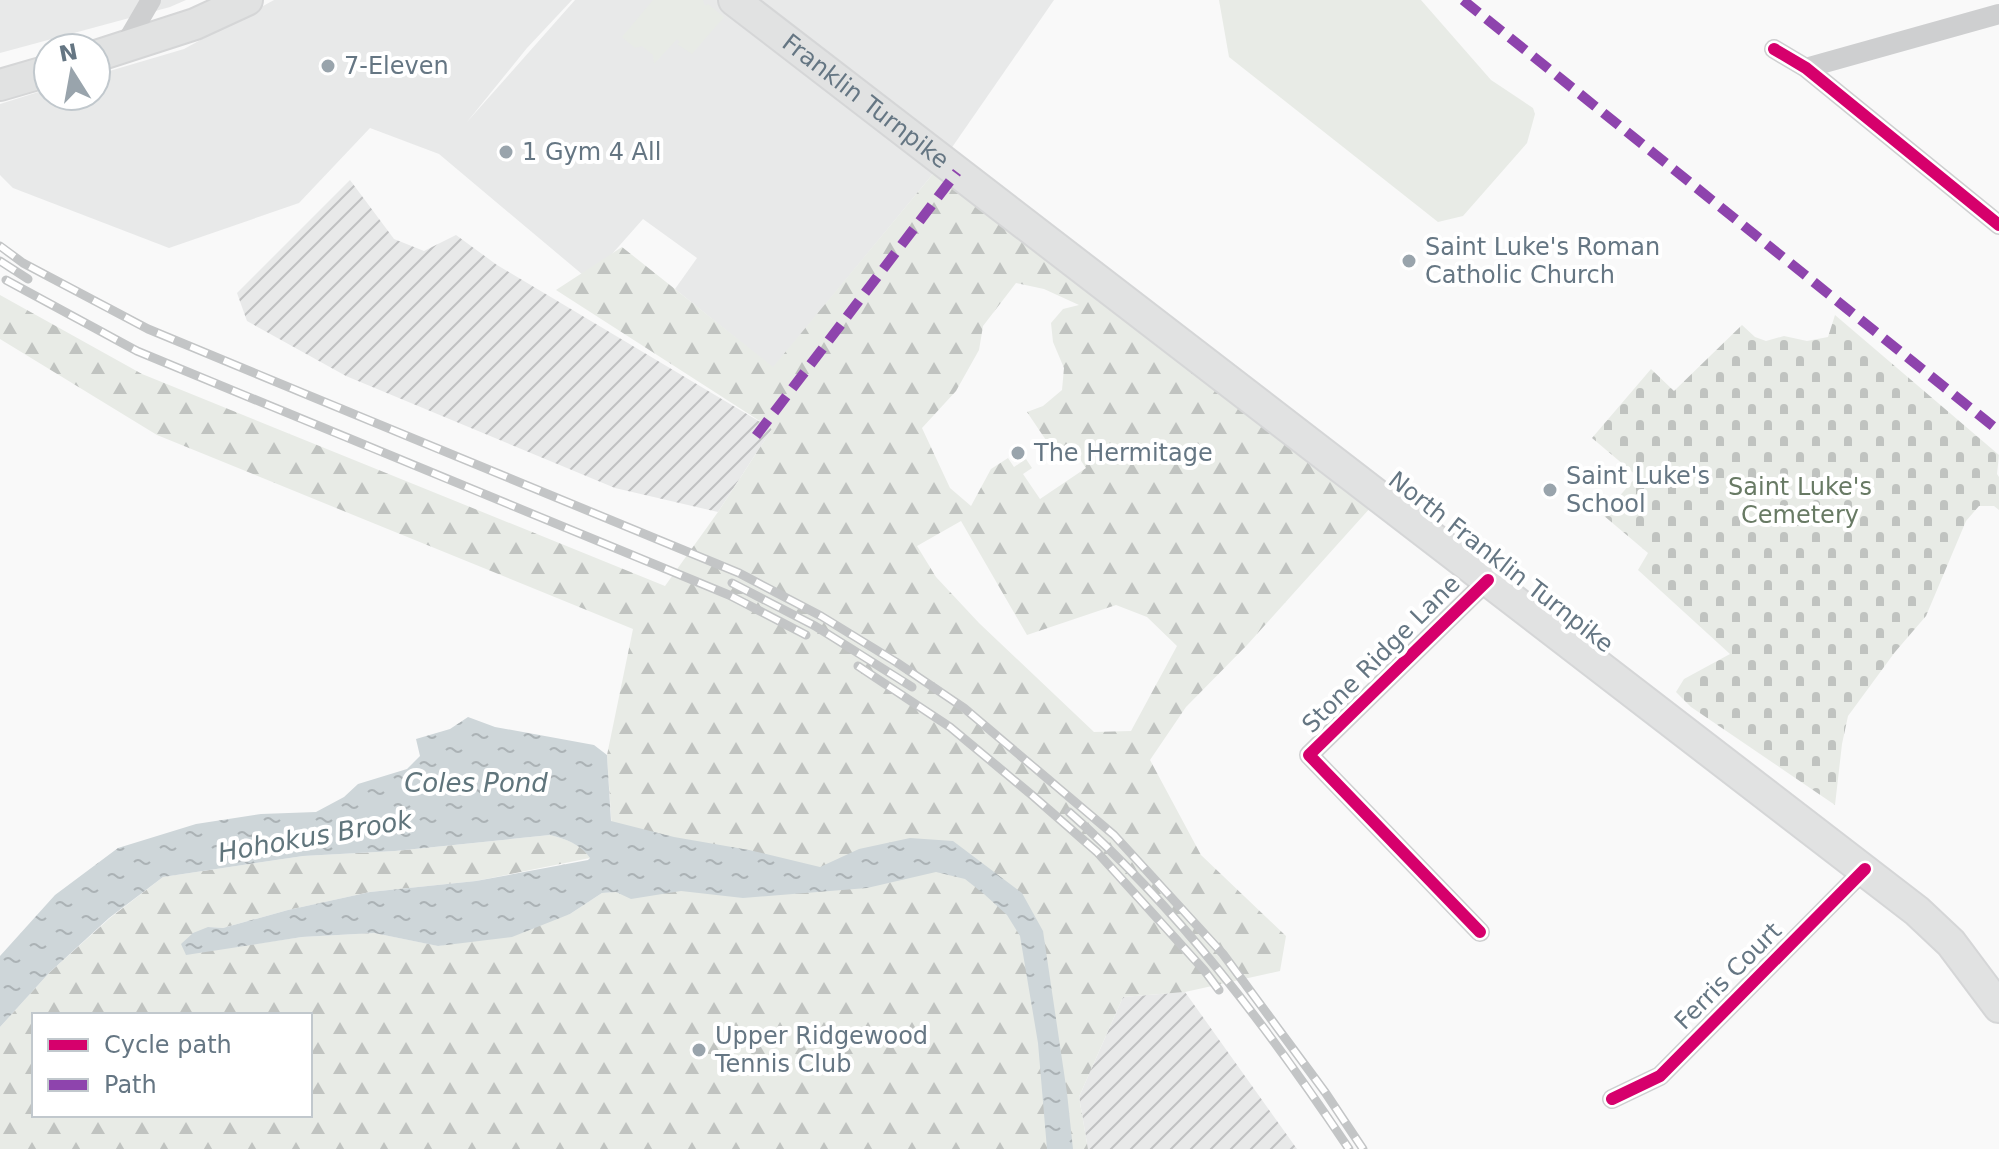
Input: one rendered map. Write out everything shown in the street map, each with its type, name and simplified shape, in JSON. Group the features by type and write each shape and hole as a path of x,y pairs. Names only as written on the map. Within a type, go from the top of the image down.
{"main road":[{"path":"112,51 207,8 247,0"},
{"name":"Franklin Turnpike","path":"734,0 957,172"},
{"path":"0,85 32,76"},
{"name":"North Franklin Turnpike","path":"957,172 1865,869 1989,974 1999,1007"}],"street":[{"path":"112,49 151,0"},
{"path":"1806,68 1999,14"},
{"path":"1774,49 1806,68 1999,225"},
{"name":"Stone Ridge Lane","path":"1480,932 1309,755 1488,580"},
{"name":"Ferris Court","path":"1612,1099 1660,1076 1865,869"}],"shaded area":[{"path":"0,0 186,0 78,32 32,32 32,44 0,53"},
{"path":"274,0 572,0 527,48 467,122 575,0 1054,0 937,169 773,368 675,289 697,258 643,219 589,280 439,154 370,128 299,203 169,248 13,188 0,175 0,104 32,94 32,112 112,112 112,70 184,49"},
{"path":"350,180 394,239 424,251 456,235 497,265 772,429 718,512 615,488 346,376 247,321 237,293"},
{"path":"1185,992 1297,1149 1088,1149 1079,1097 1123,997"}],"green space":[{"path":"653,0 703,0 705,6 708,4 724,17 692,54 677,44 680,42 677,39 654,64 653,55 642,46 635,48 622,37"},
{"path":"1219,0 1421,0 1491,80 1533,108 1535,114 1527,143 1463,216 1438,222 1229,57"},
{"path":"937,169 1371,507 1248,644 1186,707 1150,760 1201,855 1286,936 1280,971 1185,992 1123,997 1079,1097 1088,1149 0,1149 0,1027 49,973 110,918 163,877 303,856 395,851 550,835 578,846 590,858 476,881 370,892 223,928 208,927 206,951 302,937 374,933 439,946 570,914 602,893 616,892 607,755 633,629 157,435 0,339 0,295 142,374 665,586 772,429 556,290 622,247 773,367","holes":["1016,283 1044,289 1079,305 1063,309 1051,323 1053,342 1064,368 1062,390 1043,406 1027,412 1058,458 1073,449 1086,468 1040,499 1023,474 1032,468 1026,459 1014,467 1008,458 991,469 971,506 950,488 922,428 956,391 979,350 983,326","961,521 1027,635 1116,605 1147,617 1177,646 1131,731 1094,732 979,623 936,577 917,546"]},
{"name":"Saint Luke's Cemetery","path":"1835,315 1999,455 1999,510 1994,506 1979,506 1966,521 1926,616 1848,716 1835,805 1691,707 1676,692 1684,679 1730,654 1638,570 1648,553 1603,515 1637,476 1592,438 1651,369 1674,391 1742,325 1755,337 1766,341 1784,336 1807,341 1828,337"}],"water":[{"name":"Coles Pond","path":"468,717 495,727 594,745 607,755 611,821 820,867 859,849 910,838 953,841 1022,893 1043,931 1073,1149 1047,1149 1038,1043 1020,936 1007,915 965,879 936,872 867,888 743,898 681,891 631,899 616,892 602,893 570,914 512,937 438,946 374,933 302,937 186,955 181,944 193,933 208,927 223,928 370,892 476,881 590,858 567,840 550,835 395,851 303,856 163,877 109,918 49,973 0,1027 0,956 55,895 118,848 196,824 261,814 316,812 344,797 358,784 407,769 420,756 416,739 450,729"}],"railway":[{"path":"0,246 23,263 148,329 739,573 821,616 896,662 964,708 1114,835 1223,954 1363,1149"},
{"path":"0,261 28,279"},
{"path":"6,280 137,351 729,595 806,635"},
{"path":"732,583 815,626 912,687"},
{"path":"858,666 950,727 1097,852 1219,990"},
{"path":"1069,812 1147,888 1220,971 1349,1149"}],"marked path":[{"path":"1463,0 1999,431"},
{"path":"756,436 957,172"}],"cycle path":[{"path":"1774,49 1806,68 1999,225"},
{"path":"1480,932 1309,755 1488,580"},
{"path":"1612,1099 1660,1076 1865,869"}],"place":[{"name":"7-Eleven","path":"328,66"},
{"name":"1 Gym 4 All","path":"506,152"},
{"name":"Saint Luke's Roman Catholic Church","path":"1409,261"},
{"name":"The Hermitage","path":"1018,453"},
{"name":"Saint Luke's School","path":"1550,490"},
{"name":"Upper Ridgewood Tennis Club","path":"699,1050"}],"water label":[{"name":"Hohokus Brook","path":"315,836"}]}
